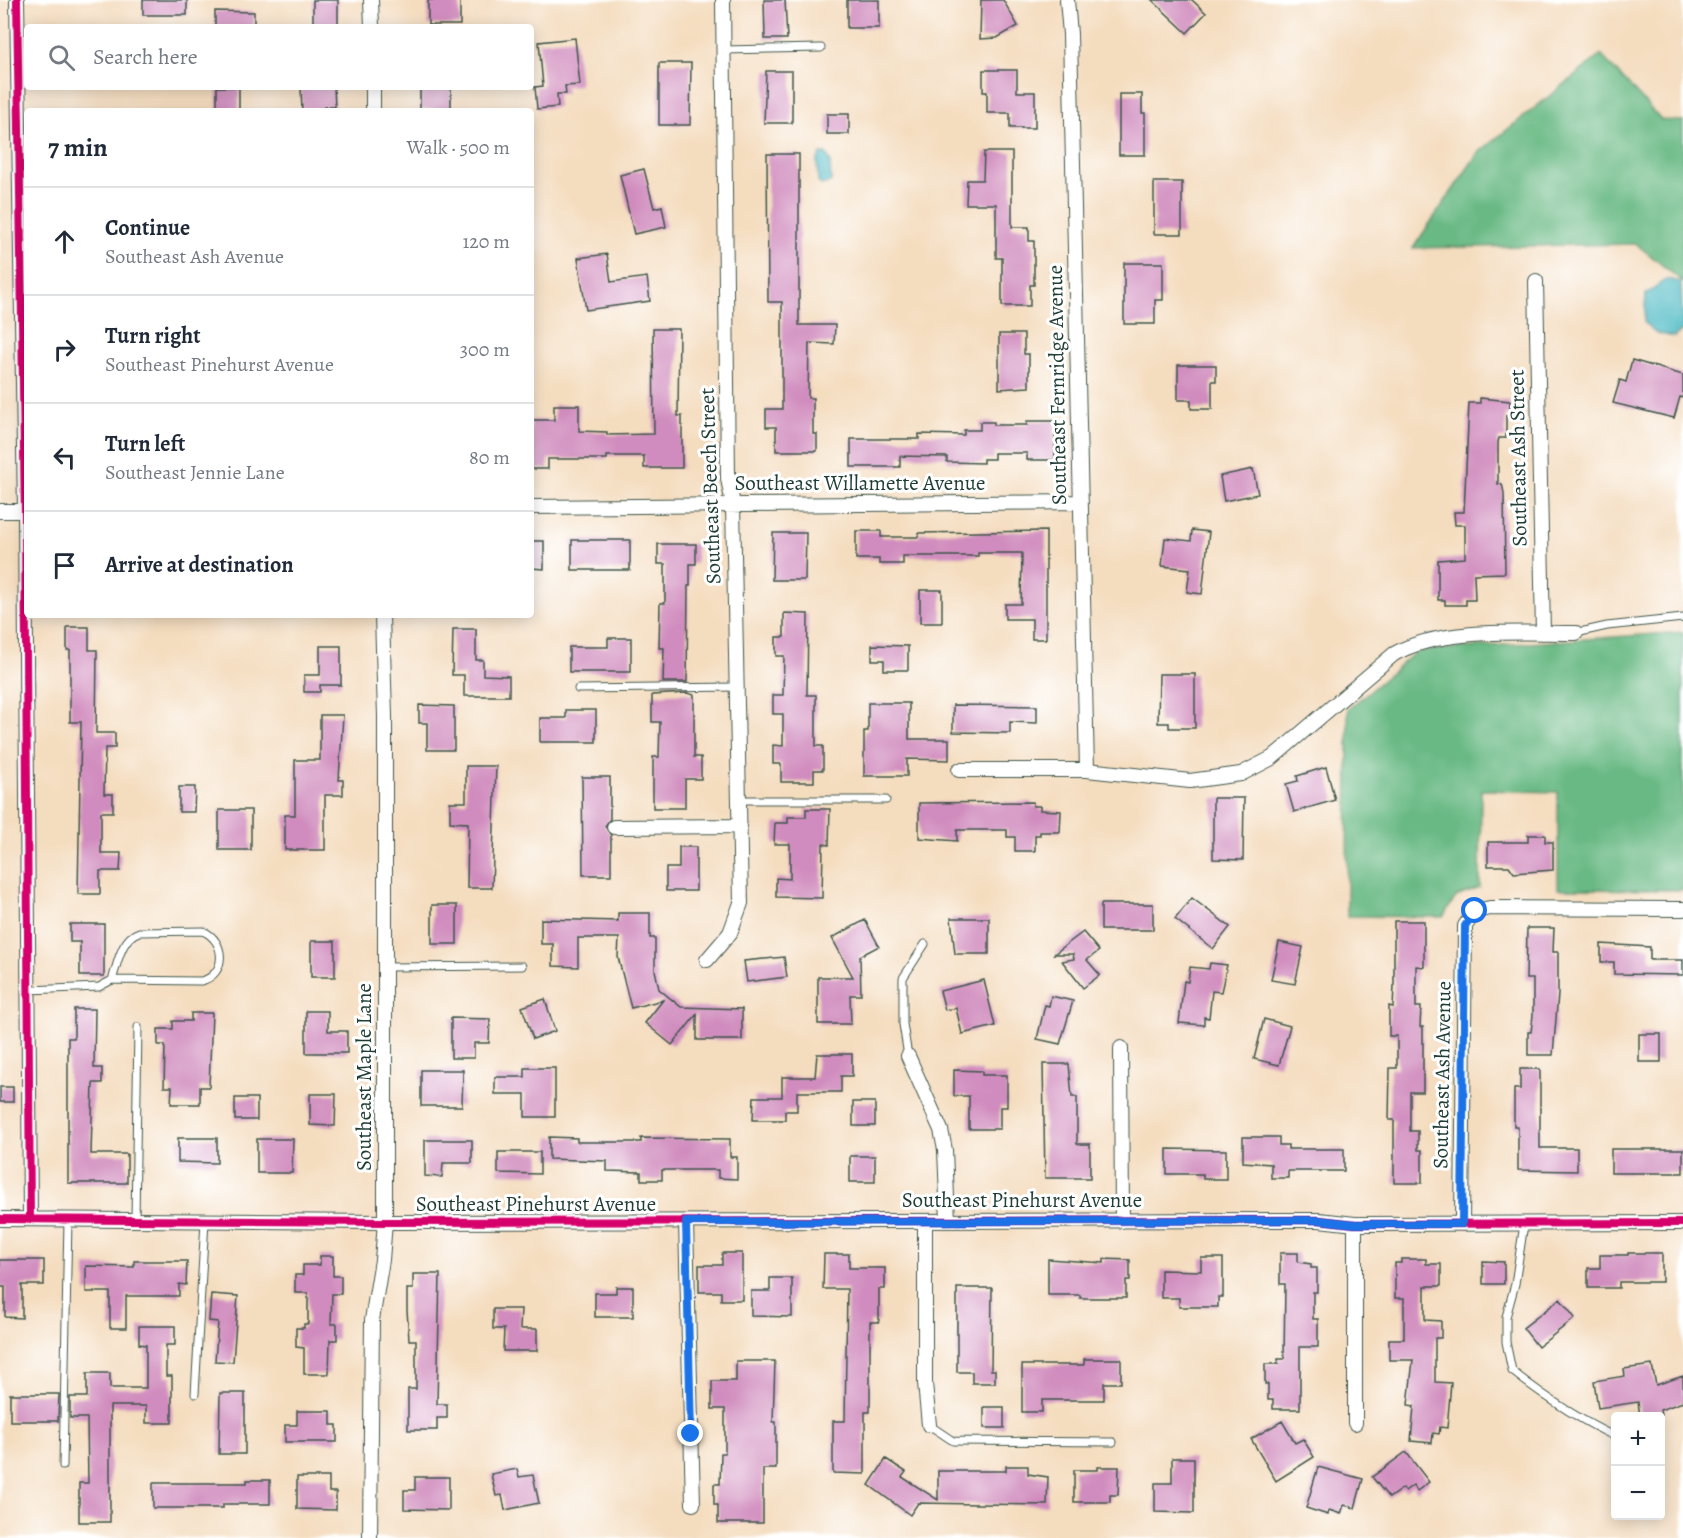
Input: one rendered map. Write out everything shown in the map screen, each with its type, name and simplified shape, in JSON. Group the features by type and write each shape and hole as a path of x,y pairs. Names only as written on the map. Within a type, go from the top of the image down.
{"street":[{"path":"17,0 24,214"},
{"path":"371,0 372,24"},
{"name":"Southeast Beech Street","path":"707,960 730,933 741,903 733,505 728,478 723,0"},
{"name":"Southeast Fernridge Avenue","path":"1067,0 1070,34 1087,770"},
{"path":"373,90 373,108"},
{"name":"Southeast Ash Street","path":"1536,281 1543,633"},
{"name":"Southeast Willamette Avenue","path":"534,507 1081,502"},
{"path":"0,512 24,511"},
{"path":"27,618 30,1219"},
{"name":"Southeast Maple Lane","path":"370,1538 372,1320 382,1260 384,1222 385,967 382,618"},
{"path":"959,770 1087,770 1190,781 1241,774 1272,758 1394,654 1411,644 1435,637 1576,633"},
{"path":"614,827 740,826"},
{"name":"Southeast Ash Avenue","path":"1462,1224 1465,926 1475,911 1490,908 1683,909"},
{"path":"1121,1048 1122,1221"},
{"path":"908,1056 941,1130 945,1150 948,1221"},
{"name":"Southeast Pinehurst Avenue","path":"0,1220 384,1222 1319,1220 1355,1224 1683,1223"},
{"path":"925,1221 925,1383 929,1425"},
{"path":"686,1222 693,1504"},
{"path":"1355,1224 1355,1423"}],"lane":[{"path":"724,50 821,48"},
{"path":"1576,633 1607,626 1683,618"},
{"path":"578,689 737,687"},
{"path":"739,800 886,800"},
{"path":"29,990 99,987 112,980 201,981 211,979 219,966 218,945 212,935 203,931 139,932 130,935 125,942 112,980"},
{"path":"908,1056 903,1024 903,978 925,944"},
{"path":"385,967 522,966"},
{"path":"135,1220 138,1028"},
{"path":"63,1466 68,1220"},
{"path":"195,1394 205,1221"},
{"path":"1524,1224 1515,1284 1506,1317 1506,1342 1512,1371 1548,1399 1582,1421 1611,1435"},
{"path":"929,1425 953,1441 1113,1442"}],"green space":[{"path":"1601,55 1661,120 1683,121 1683,282 1636,244 1413,248 1478,153"},
{"path":"1683,632 1683,890 1558,889 1558,792 1481,790 1480,888 1456,897 1443,917 1347,916 1348,709 1417,651"}],"water":[{"path":"821,154 827,154 830,161 831,182 821,185 818,182 817,161"},
{"path":"1667,279 1681,282 1683,330 1674,337 1655,333 1644,322 1646,294"}],"building":[{"path":"143,0 187,0 187,15 143,15"},
{"path":"313,0 338,0 338,24 313,24"},
{"path":"428,0 460,0 460,24 428,24"},
{"path":"764,0 785,0 787,39 765,39"},
{"path":"847,0 879,0 879,28 847,28"},
{"path":"981,0 1003,0 1018,26 997,38 980,39"},
{"path":"1152,0 1192,0 1206,13 1187,33"},
{"path":"215,11 254,12 254,24 215,24"},
{"path":"575,38 580,85 565,86 566,94 557,94 558,107 537,109 535,87 543,86 539,42"},
{"path":"659,63 691,63 690,125 659,125"},
{"path":"983,70 1017,70 1017,92 1035,92 1035,128 1010,128 1010,113 987,113 987,92 983,92"},
{"path":"766,71 792,71 792,123 764,123"},
{"path":"217,90 239,90 239,108 217,108"},
{"path":"301,90 334,90 335,107 302,108"},
{"path":"420,90 451,90 451,108 420,108"},
{"path":"1119,94 1142,94 1142,113 1145,113 1145,155 1119,155"},
{"path":"827,114 849,114 849,134 827,134"},
{"path":"984,152 1012,152 1012,227 1029,227 1029,241 1034,241 1034,285 1030,285 1030,306 1002,306 1002,258 996,258 996,204 966,204 967,180 983,180"},
{"path":"767,154 799,154 799,325 835,325 834,344 809,343 808,398 813,398 813,434 817,434 817,451 776,451 776,427 766,427 766,409 782,409 782,302 768,302"},
{"path":"644,169 654,208 662,206 666,227 634,234 620,175"},
{"path":"1154,182 1182,182 1182,234 1154,234"},
{"path":"607,254 611,282 647,277 650,301 586,310 578,258"},
{"path":"1124,263 1163,263 1163,300 1155,300 1155,324 1124,324"},
{"path":"653,329 679,329 678,416 682,416 682,468 644,468 644,456 607,456 607,459 548,459 548,469 534,469 534,420 554,420 554,405 579,405 579,431 607,432 607,435 654,434"},
{"path":"999,334 1024,334 1024,354 1029,354 1029,387 999,389"},
{"path":"1632,360 1683,375 1683,398 1680,397 1674,418 1613,403 1620,380 1626,382"},
{"path":"1178,365 1216,365 1216,381 1212,381 1212,409 1191,409 1191,400 1178,400"},
{"path":"1480,398 1510,401 1510,415 1506,415 1506,438 1499,438 1498,442 1498,484 1502,484 1504,493 1505,573 1474,574 1475,600 1466,600 1466,605 1445,605 1445,600 1438,600 1438,560 1465,558 1465,525 1455,525 1454,512 1464,512 1469,403 1480,403"},
{"path":"1027,421 1055,421 1055,460 1027,460 1027,453 994,453 994,459 983,459 983,463 947,462 947,457 900,456 900,467 851,467 851,439 919,439 919,434 964,435 964,430 980,430 980,422 994,422 994,425 1027,425"},
{"path":"1253,469 1258,494 1224,501 1220,476"},
{"path":"1192,530 1209,532 1202,594 1187,592 1190,569 1162,566 1165,538 1191,541"},
{"path":"856,531 881,531 881,537 919,537 919,533 1046,531 1046,639 1032,639 1032,619 1005,619 1005,604 1021,604 1022,553 978,553 978,556 903,556 903,564 879,564 879,559 856,559"},
{"path":"773,533 806,533 805,580 772,580"},
{"path":"572,540 630,540 630,570 572,570"},
{"path":"534,541 544,541 544,569 534,568"},
{"path":"658,544 696,544 696,564 690,564 690,586 688,586 687,682 663,682 664,648 659,648 660,603 665,603 665,564 658,564"},
{"path":"920,590 942,590 942,623 920,623"},
{"path":"784,613 808,614 807,695 816,695 816,746 823,746 823,770 814,770 814,782 781,782 781,764 773,764 773,745 783,746 783,714 773,714 773,695 783,695 784,656 776,656 776,637 784,637"},
{"path":"67,627 89,627 89,650 97,650 96,733 115,733 115,748 105,748 104,794 113,794 113,812 101,812 101,853 121,853 120,871 100,871 100,894 78,894 81,722 70,722 70,650 67,650"},
{"path":"453,629 476,629 476,660 483,660 483,675 509,676 509,696 464,696 464,675 452,675"},
{"path":"608,638 631,638 631,672 569,672 569,647 608,647"},
{"path":"872,645 908,646 908,670 884,670 884,660 872,660"},
{"path":"320,646 341,646 341,685 320,685 320,692 304,692 304,675 320,675"},
{"path":"1159,674 1195,674 1195,728 1169,728 1169,723 1158,723"},
{"path":"687,693 694,695 694,757 701,757 701,779 685,779 685,808 653,808 653,757 659,757 660,722 652,722 652,695"},
{"path":"868,703 909,703 909,739 949,739 949,760 907,759 907,776 864,776 864,731 868,731"},
{"path":"419,705 454,706 454,750 427,750 427,723 419,723"},
{"path":"953,705 1037,706 1037,723 1010,722 1010,733 953,732"},
{"path":"566,710 596,710 596,742 540,742 540,718 566,718"},
{"path":"320,715 343,715 339,780 343,780 343,795 325,795 325,850 285,850 285,815 295,815 295,760 320,760"},
{"path":"466,766 496,766 492,888 467,888 468,823 450,822 450,802 466,802"},
{"path":"1326,767 1335,800 1294,812 1286,784 1298,781 1297,776"},
{"path":"582,777 610,777 610,819 605,826 611,835 611,875 583,875"},
{"path":"179,787 195,787 194,812 179,812"},
{"path":"1213,798 1244,798 1243,860 1213,859"},
{"path":"1033,802 1033,806 1040,806 1040,810 1061,811 1060,832 1040,832 1040,835 1035,835 1035,851 1015,851 1015,837 1007,837 1007,830 957,830 957,841 919,838 919,803"},
{"path":"806,809 830,809 829,845 823,844 822,898 776,897 776,878 790,879 790,844 774,844 775,823 788,823 788,817 806,817"},
{"path":"219,810 251,810 251,850 219,850"},
{"path":"1528,835 1545,835 1545,842 1553,842 1553,870 1514,873 1509,866 1488,866 1488,842 1528,842"},
{"path":"679,847 696,847 696,891 666,891 666,868 679,868"},
{"path":"1192,898 1230,927 1213,949 1175,919"},
{"path":"1101,904 1153,904 1153,930 1101,930"},
{"path":"432,905 457,905 457,944 432,944"},
{"path":"618,913 650,913 650,938 655,938 655,970 659,989 681,1007 742,1009 742,1040 697,1040 697,1014 672,1045 645,1023 663,1000 631,1008 618,957 619,938 578,938 578,967 553,966 553,944 541,944 541,919 618,921"},
{"path":"951,918 989,918 989,954 955,954"},
{"path":"865,920 879,946 860,956 861,995 850,995 851,1024 818,1024 818,977 853,977 832,938"},
{"path":"1394,921 1424,921 1424,967 1416,966 1416,1007 1421,1007 1420,1027 1423,1027 1423,1092 1410,1092 1410,1131 1418,1131 1418,1150 1422,1150 1422,1183 1394,1183 1394,1120 1389,1120 1390,1068 1397,1068 1397,1036 1389,1036 1389,1006 1393,1007"},
{"path":"70,924 104,924 104,976 80,976 80,942 70,942"},
{"path":"1527,928 1554,928 1553,952 1558,952 1558,994 1553,1055 1528,1055 1528,1032 1531,1032 1533,1015 1533,979 1526,979"},
{"path":"1083,932 1099,951 1087,960 1100,975 1083,988 1062,961 1074,959 1073,954 1054,954"},
{"path":"311,941 335,941 335,977 311,977"},
{"path":"1279,942 1303,947 1295,984 1271,980"},
{"path":"1601,944 1650,947 1650,960 1683,960 1683,975 1614,974 1614,962 1601,962"},
{"path":"784,957 787,977 747,982 744,961"},
{"path":"1210,963 1227,965 1221,992 1212,991 1209,1018 1204,1017 1204,1025 1179,1023 1184,981 1188,982 1190,967 1209,969"},
{"path":"984,980 995,1026 962,1034 956,1008 945,1010 940,991"},
{"path":"1051,996 1073,1001 1060,1044 1037,1039 1045,1005 1049,1006"},
{"path":"545,999 555,1031 533,1039 522,1007"},
{"path":"74,1009 95,1009 94,1068 102,1068 102,1083 93,1083 91,1154 127,1154 127,1183 68,1183 68,1038 74,1038"},
{"path":"306,1011 328,1011 328,1031 347,1031 347,1053 306,1053"},
{"path":"191,1013 212,1013 209,1087 200,1087 200,1104 171,1104 172,1087 164,1087 165,1045 158,1045 158,1029 173,1029 173,1021 191,1021"},
{"path":"451,1018 490,1019 489,1043 474,1043 474,1058 451,1058"},
{"path":"1264,1019 1290,1026 1279,1065 1254,1059"},
{"path":"1639,1034 1661,1034 1661,1062 1639,1062"},
{"path":"817,1054 852,1054 852,1076 841,1076 841,1092 797,1092 797,1111 785,1111 785,1120 753,1120 754,1097 782,1097 782,1077 815,1077"},
{"path":"1043,1064 1069,1064 1072,1097 1077,1097 1077,1144 1090,1144 1090,1178 1045,1178"},
{"path":"525,1068 555,1068 555,1117 525,1117 525,1094 495,1094 495,1077 525,1077"},
{"path":"1520,1069 1540,1069 1540,1148 1577,1148 1577,1171 1518,1170 1518,1127 1514,1127 1514,1089 1520,1089"},
{"path":"421,1070 463,1070 462,1106 421,1106"},
{"path":"954,1070 982,1071 982,1075 1007,1075 1007,1107 1000,1107 1000,1129 969,1129 969,1096 954,1096"},
{"path":"0,1087 13,1087 13,1102 0,1102"},
{"path":"310,1094 336,1094 335,1126 310,1125"},
{"path":"235,1098 257,1098 257,1120 235,1120"},
{"path":"853,1102 875,1102 875,1126 853,1126"},
{"path":"549,1137 577,1138 577,1142 641,1142 641,1138 730,1139 730,1157 737,1157 737,1179 718,1178 718,1170 662,1170 662,1180 641,1180 641,1172 607,1171 607,1161 549,1159"},
{"path":"1243,1137 1279,1137 1279,1145 1288,1145 1288,1149 1344,1149 1344,1171 1288,1171 1288,1178 1271,1178 1271,1164 1243,1162"},
{"path":"178,1138 217,1138 217,1163 178,1162"},
{"path":"257,1139 293,1139 292,1173 257,1173"},
{"path":"425,1140 472,1140 472,1163 443,1163 442,1177 425,1176"},
{"path":"1167,1149 1226,1150 1226,1179 1203,1179 1203,1174 1167,1174"},
{"path":"1611,1149 1683,1149 1683,1173 1611,1173"},
{"path":"498,1152 540,1152 540,1174 498,1173"},
{"path":"850,1156 875,1156 875,1182 850,1182"},
{"path":"722,1253 742,1253 742,1300 721,1300 721,1292 699,1292 699,1265 722,1265"},
{"path":"1280,1253 1298,1253 1298,1262 1311,1264 1311,1268 1317,1268 1317,1292 1313,1292 1313,1319 1318,1319 1318,1347 1300,1347 1300,1409 1273,1409 1273,1400 1268,1400 1268,1384 1265,1384 1265,1364 1278,1364 1278,1359 1284,1359 1285,1284 1280,1284"},
{"path":"1628,1253 1662,1253 1662,1282 1619,1282 1619,1288 1588,1288 1588,1268 1600,1268 1600,1255 1628,1255"},
{"path":"824,1254 849,1254 849,1268 885,1268 885,1289 879,1289 879,1322 870,1322 870,1412 865,1412 865,1474 833,1473 833,1421 845,1421 847,1289 823,1289"},
{"path":"320,1256 333,1256 333,1276 341,1276 341,1294 332,1294 331,1324 337,1324 337,1340 330,1340 329,1374 304,1374 304,1348 296,1347 296,1328 304,1328 304,1324 308,1324 308,1293 295,1293 295,1275 303,1275 303,1265 320,1265"},
{"path":"1201,1258 1223,1258 1223,1297 1218,1297 1218,1307 1179,1307 1179,1298 1161,1298 1161,1270 1201,1271"},
{"path":"1048,1259 1104,1263 1104,1259 1130,1260 1130,1280 1126,1280 1126,1298 1048,1295"},
{"path":"1401,1259 1426,1259 1426,1264 1441,1264 1441,1286 1425,1286 1425,1320 1441,1321 1441,1338 1435,1338 1435,1382 1451,1383 1447,1428 1440,1427 1439,1434 1433,1433 1432,1443 1411,1441 1414,1406 1408,1405 1413,1360 1389,1360 1389,1339 1404,1339 1404,1298 1395,1298 1395,1263 1401,1263"},
{"path":"0,1260 44,1260 44,1285 22,1285 22,1318 5,1317 5,1287 0,1287"},
{"path":"134,1261 187,1261 186,1285 179,1284 179,1296 126,1296 126,1328 110,1328 110,1292 86,1292 86,1266 134,1267"},
{"path":"1483,1261 1504,1262 1504,1284 1483,1284"},
{"path":"413,1274 440,1274 437,1404 447,1404 447,1418 437,1418 437,1430 408,1430 408,1389 416,1389 416,1340 409,1340 407,1310 407,1289 413,1289"},
{"path":"770,1278 792,1278 792,1317 751,1316 751,1291 770,1291"},
{"path":"616,1287 633,1287 633,1317 595,1317 595,1293 616,1293"},
{"path":"957,1288 992,1288 991,1370 995,1370 995,1383 972,1383 972,1372 957,1372"},
{"path":"211,1294 238,1296 233,1362 215,1361 218,1322 209,1321"},
{"path":"1560,1299 1575,1318 1538,1347 1523,1328"},
{"path":"493,1309 521,1309 520,1329 537,1329 537,1351 503,1351 504,1329 493,1329"},
{"path":"139,1326 175,1326 175,1345 166,1345 166,1376 172,1376 172,1423 146,1423 146,1406 110,1406 110,1522 79,1522 79,1483 88,1483 87,1418 70,1418 70,1397 87,1397 87,1373 110,1373 110,1388 146,1388 146,1345 139,1344"},
{"path":"1084,1359 1121,1359 1121,1383 1104,1383 1104,1400 1042,1400 1042,1412 1022,1412 1022,1365 1084,1365"},
{"path":"736,1361 775,1361 773,1422 776,1422 776,1469 763,1469 763,1523 718,1523 718,1505 714,1505 714,1484 720,1484 721,1453 725,1453 725,1409 712,1409 712,1381 736,1381"},
{"path":"1652,1365 1656,1385 1683,1376 1683,1402 1660,1410 1660,1412 1639,1412 1638,1402 1598,1408 1594,1381 1625,1376 1624,1369"},
{"path":"220,1393 245,1393 245,1454 219,1454"},
{"path":"10,1394 59,1394 58,1421 10,1421"},
{"path":"984,1407 1004,1407 1004,1428 984,1428"},
{"path":"297,1411 331,1411 331,1425 337,1425 337,1442 285,1442 285,1425 297,1425"},
{"path":"1282,1421 1295,1443 1303,1439 1314,1457 1276,1481 1251,1439"},
{"path":"1406,1452 1429,1482 1417,1491 1413,1485 1405,1491 1403,1488 1389,1498 1372,1477"},
{"path":"1172,1458 1194,1458 1194,1513 1155,1512 1155,1483 1172,1483"},
{"path":"886,1459 906,1472 902,1477 938,1500 938,1471 1006,1471 1006,1466 1028,1466 1028,1474 1048,1477 1047,1505 918,1503 910,1515 869,1485"},
{"path":"1098,1467 1119,1467 1118,1495 1110,1495 1110,1502 1074,1502 1074,1470 1098,1470"},
{"path":"1318,1467 1363,1479 1355,1508 1344,1505 1341,1514 1329,1510 1328,1515 1306,1508"},
{"path":"517,1469 519,1477 533,1475 539,1503 505,1510 502,1495 496,1496 491,1474"},
{"path":"297,1477 329,1477 329,1492 336,1492 336,1510 297,1509"},
{"path":"415,1477 449,1477 449,1510 404,1509 404,1490 415,1490"},
{"path":"247,1480 270,1480 270,1504 223,1504 223,1508 153,1508 153,1483 247,1483"}],"cycle path":[{"path":"17,0 24,447"},
{"path":"26,618 30,1219"},
{"path":"0,1219 385,1222 1319,1220 1355,1224 1683,1223"}],"route":[{"path":"691,1434 686,1222 1319,1220 1355,1224 1462,1224 1465,926 1475,911"}]}
